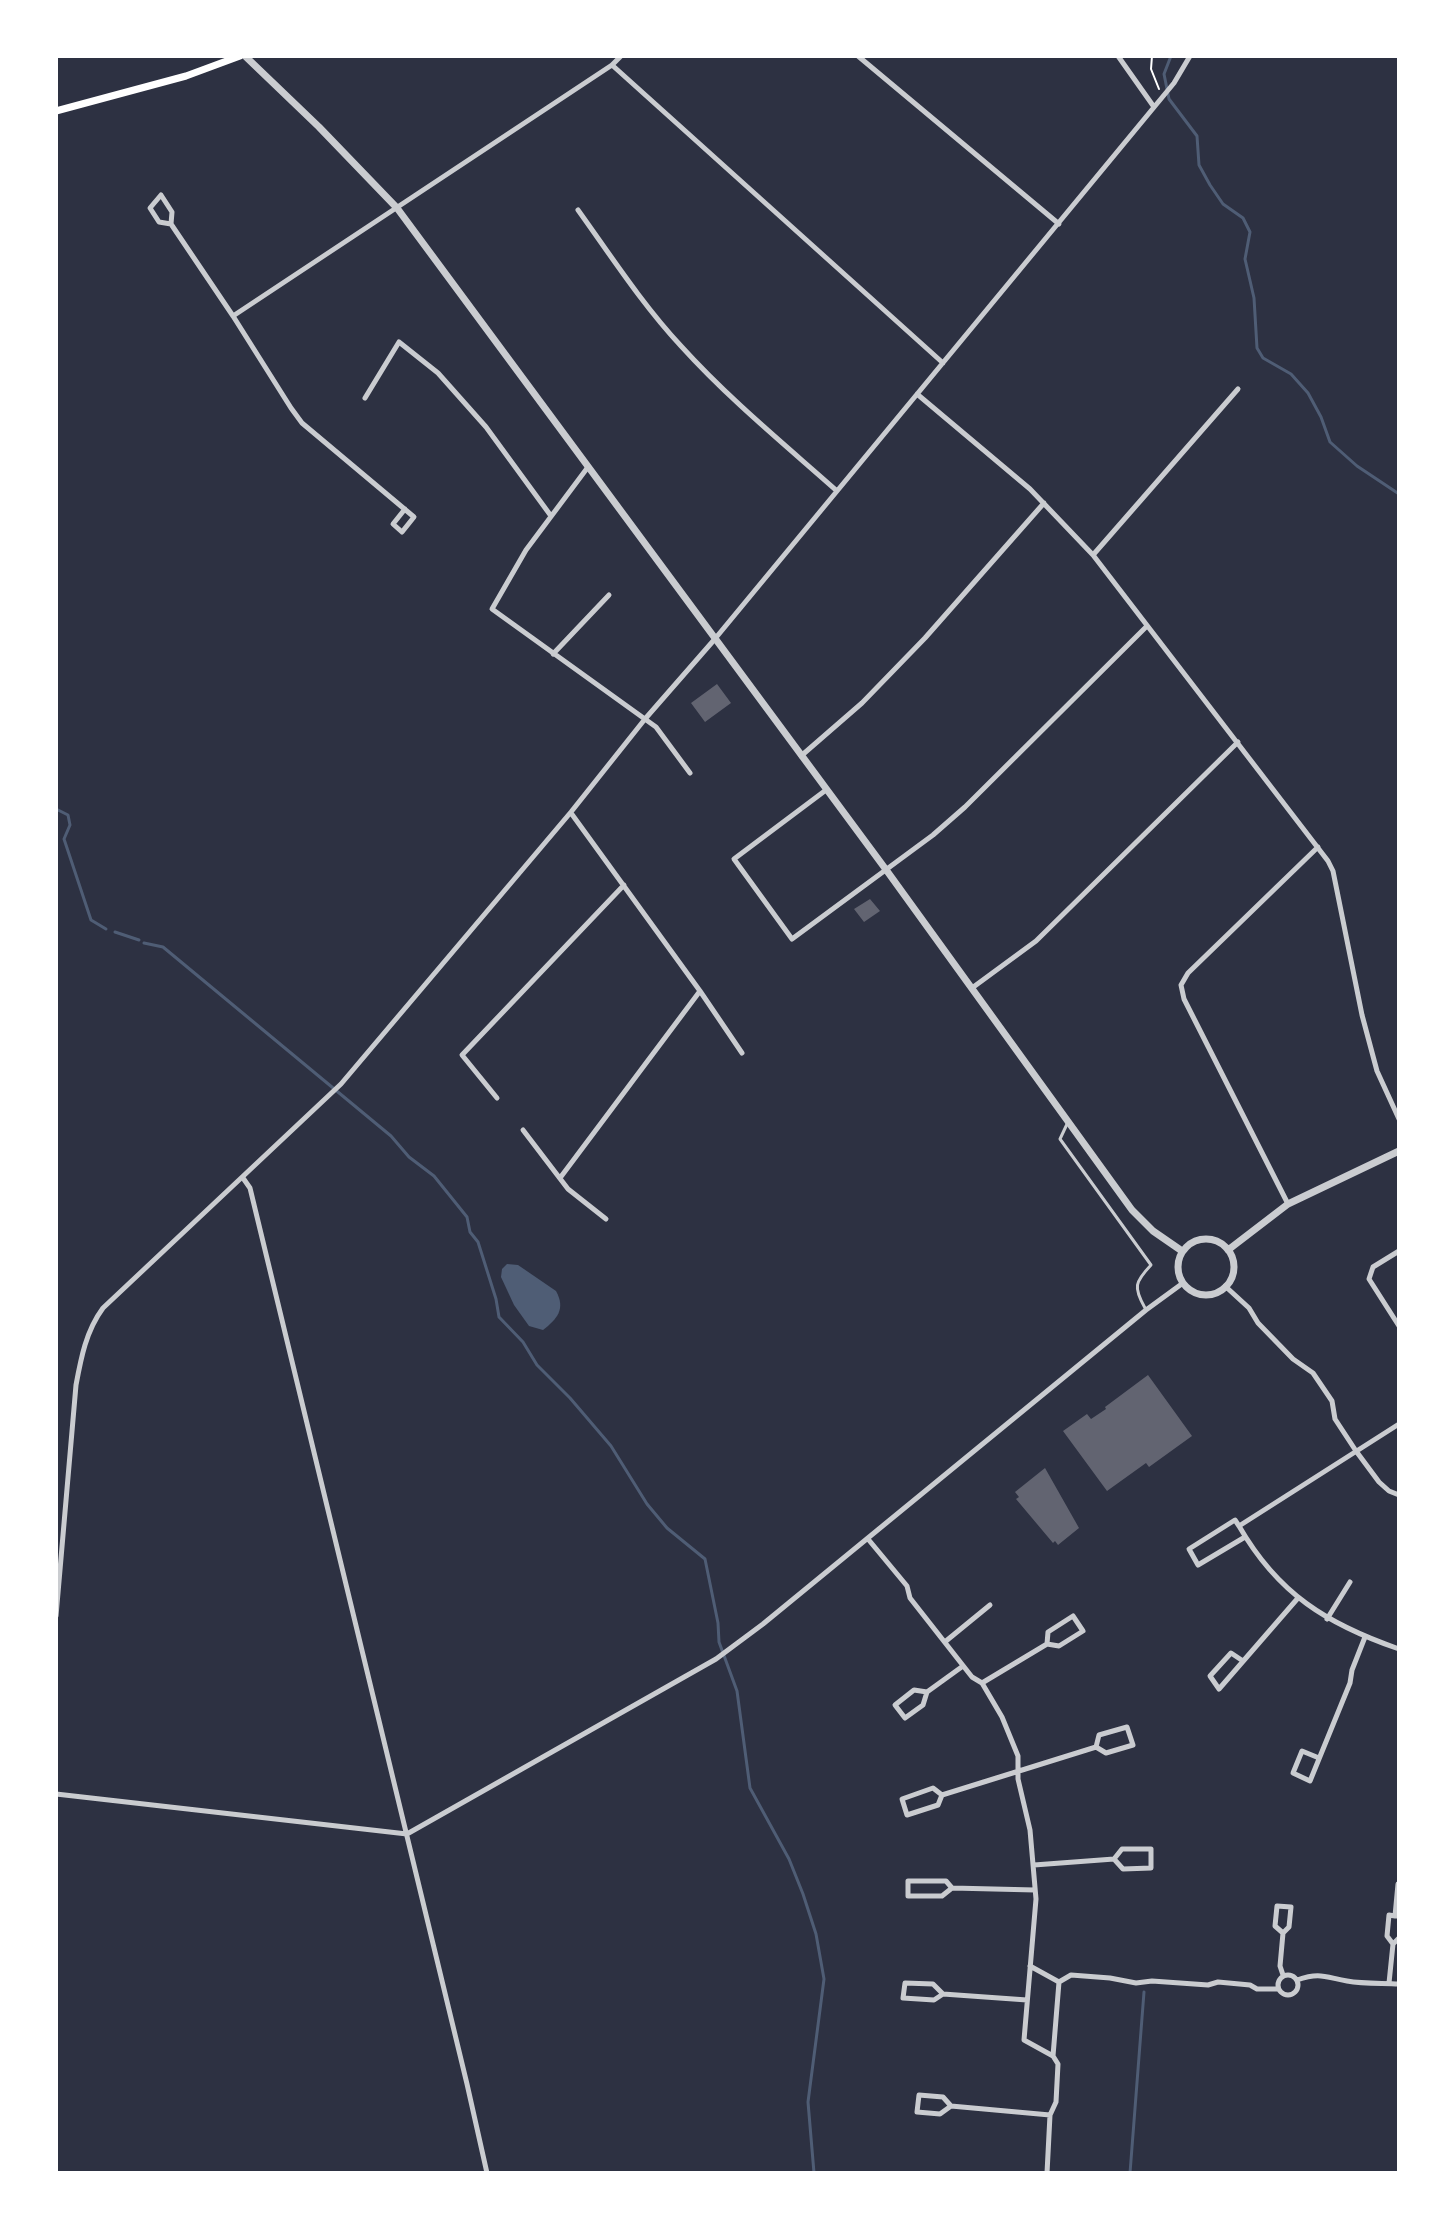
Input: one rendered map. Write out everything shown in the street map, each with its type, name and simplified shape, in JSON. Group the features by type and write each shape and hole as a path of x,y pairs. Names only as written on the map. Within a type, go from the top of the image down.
{"main road":[{"path":"56,111 142,93 243,56"}],"street":[{"path":"243,56 319,127 397,208 887,871 1132,1210 1153,1231 1182,1251"},
{"path":"233,316 612,65 621,56"},
{"path":"858,56 1059,224"},
{"path":"1118,56 1154,107"},
{"path":"56,1616 76,1385 90,1329 103,1308 341,1084 1059,224 1174,83 1190,56"},
{"path":"612,65 943,363"},
{"path":"171,224 159,222 150,208 161,195 172,212 171,224 302,423 405,509"},
{"path":"578,210 643,302 680,346 755,420 837,491"},
{"path":"365,398 399,342 438,373 486,427 551,516"},
{"path":"1093,555 1238,389"},
{"path":"917,394 1044,503 1093,555 1318,847 1333,871 1362,1015 1377,1071 1399,1119"},
{"path":"588,467 526,550 492,609 656,727 690,773"},
{"path":"800,756 862,703 925,638 1044,503"},
{"path":"553,654 609,595"},
{"path":"826,790 734,859 792,939 887,871 965,807 1147,626"},
{"path":"972,988 1036,941 1238,742"},
{"path":"571,812 742,1053"},
{"path":"1288,1204 1184,999 1181,985 1188,973 1318,847"},
{"path":"497,1098 462,1055 624,885"},
{"path":"560,1178 700,991"},
{"path":"523,1130 568,1189 606,1219"},
{"path":"1228,1250 1288,1204 1399,1151"},
{"path":"243,1178 250,1188 487,2173"},
{"path":"1215,1240 1228,1250 1233,1273 1225,1286 1208,1294 1189,1289 1183,1283 1178,1267 1182,1251 1192,1242 1215,1240"},
{"path":"1399,1251 1373,1267 1369,1279 1399,1326"},
{"path":"56,1794 407,1834 716,1659 1183,1283"},
{"path":"1225,1286 1249,1308 1258,1323 1293,1359 1313,1373 1332,1401 1335,1419 1356,1451 1379,1482 1399,1495"},
{"path":"1239,1526 1399,1424"},
{"path":"1245,1537 1198,1565 1189,1549 1235,1520 1272,1572 1298,1598 1327,1619 1399,1649"},
{"path":"868,1539 907,1586 910,1598 963,1666 982,1683 1002,1717 1018,1756 1035,1890 1024,2040 1053,2056 1058,2064 1056,2102 1050,2115 1047,2173"},
{"path":"1327,1619 1350,1582"},
{"path":"1243,1661 1231,1653 1210,1676 1219,1689 1298,1598"},
{"path":"946,1641 990,1605"},
{"path":"982,1683 1047,1644 1059,1646 1083,1631 1073,1616 1048,1632 1047,1644"},
{"path":"1319,1758 1302,1751 1293,1773 1310,1781 1350,1683 1365,1637"},
{"path":"927,1692 914,1690 895,1705 905,1718 923,1705 927,1692 963,1666"},
{"path":"942,1795 933,1788 902,1799 907,1815 938,1805 942,1795 1018,1770 1096,1747 1106,1753 1133,1745 1127,1727 1099,1735 1096,1747"},
{"path":"1034,1865 1114,1859 1122,1849 1151,1849 1151,1868 1123,1869 1114,1859"},
{"path":"952,1888 946,1881 908,1881 908,1896 942,1896 952,1888 1035,1890"},
{"path":"1393,1944 1387,1936 1389,1915 1397,1916 1398,1884"},
{"path":"1283,1933 1275,1926 1277,1906 1291,1907 1289,1927 1283,1933 1280,1966 1283,1975"},
{"path":"1389,1983 1393,1944 1399,1938"},
{"path":"1030,1966 1059,1982"},
{"path":"1283,1975 1288,1974 1297,1980"},
{"path":"1059,1982 1071,1975 1136,1983 1152,1981 1208,1985 1218,1982 1250,1985 1257,1989 1278,1989"},
{"path":"1283,1975 1277,1984 1281,1993 1290,1996 1297,1989 1297,1980"},
{"path":"1297,1980 1312,1975 1345,1981 1399,1984"},
{"path":"1053,2056 1059,1982"},
{"path":"943,1994 933,1984 905,1983 903,1998 934,2000 943,1994 1027,2000"},
{"path":"951,2106 943,2097 919,2095 917,2112 940,2114 951,2106 1050,2115"}],"lane":[{"path":"1068,1122 1060,1139 1151,1265 1136,1286 1137,1295 1146,1310"}],"path":[{"path":"1152,56 1151,69 1163,96"}],"water":[{"path":"507,1264 518,1265 556,1291 560,1308 543,1330 529,1326 514,1305 501,1277 502,1269"}],"building":[{"path":"717,684 731,703 705,722 691,703"},
{"path":"870,899 880,911 864,922 854,909"},
{"path":"1148,1375 1192,1436 1149,1467 1146,1463 1107,1491 1063,1431 1087,1414 1091,1419"},
{"path":"1045,1468 1079,1528 1058,1545 1016,1499 1019,1497 1015,1492"}],"waterway":[{"path":"1171,56 1164,74 1169,99 1197,136 1199,165 1210,185 1223,204 1243,218 1250,232 1245,259 1254,298 1257,348 1263,358 1291,374 1308,393 1330,442 1357,466 1399,494"},
{"path":"56,809 68,815 70,825 64,839 91,920 106,929"},
{"path":"115,932 139,940"},
{"path":"144,943 163,947 391,1136 409,1157 434,1176 467,1217 470,1232 478,1242 499,1317 523,1342 537,1365 611,1446 647,1504 667,1528 705,1559 719,1642 737,1691 750,1788 789,1859 803,1894 816,1934 824,1979 808,2102 814,2173"},
{"path":"1130,2173 1144,1992"}]}
